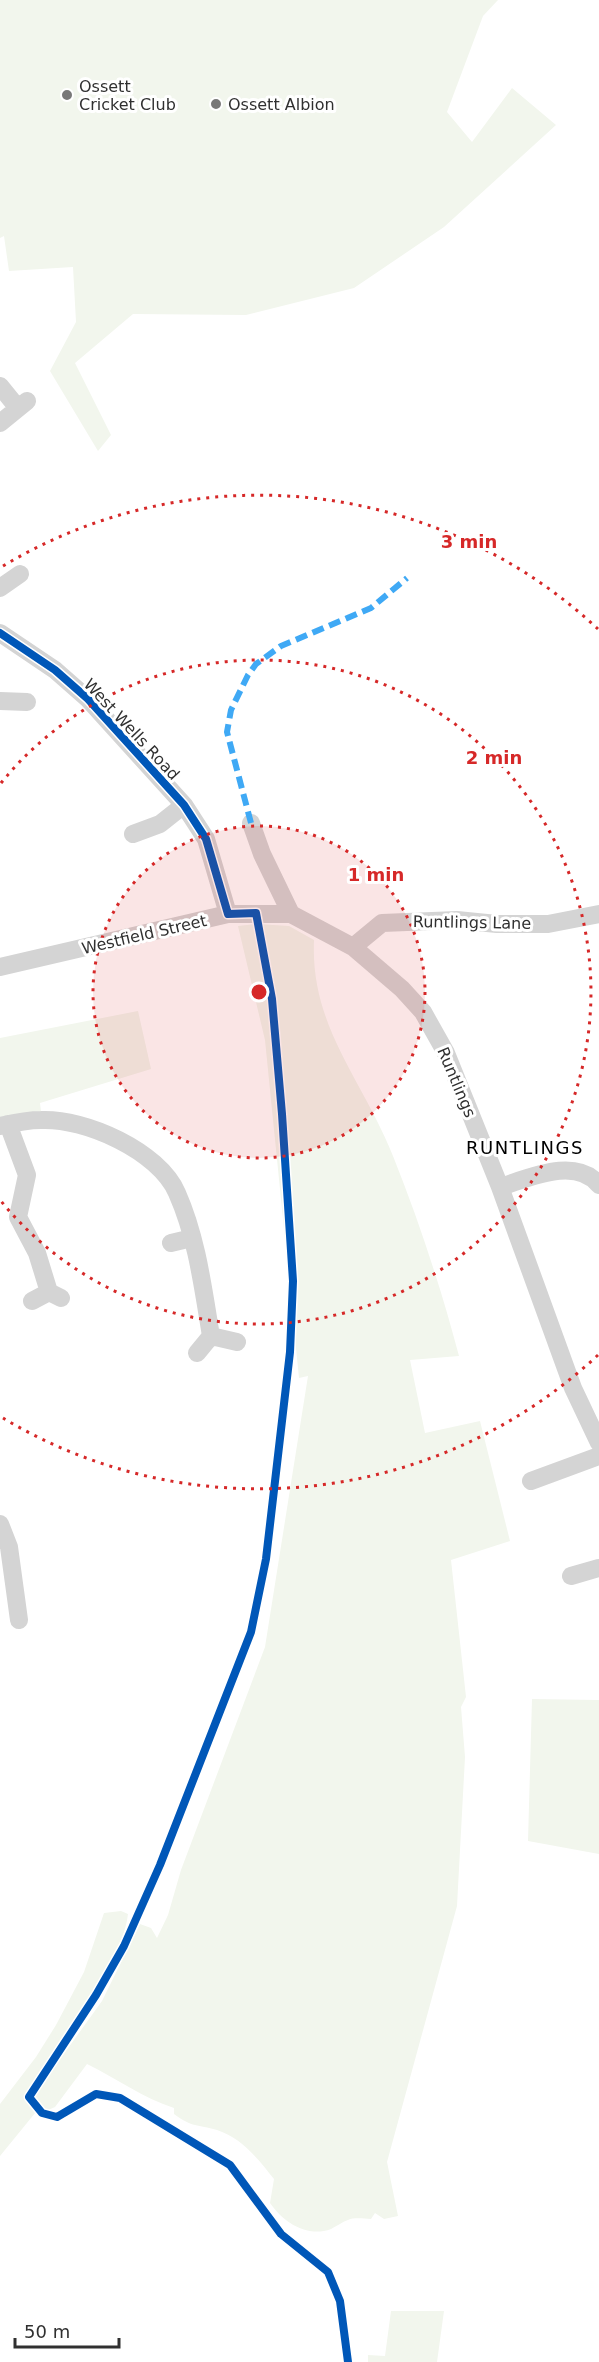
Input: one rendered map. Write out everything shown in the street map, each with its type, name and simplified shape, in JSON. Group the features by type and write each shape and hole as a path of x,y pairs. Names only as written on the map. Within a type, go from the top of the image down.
{"street":[{"path":"0,386 22,404 0,423"},
{"path":"0,588 20,574"},
{"name":"West Wells Road","path":"0,633 55,670 88,699 184,806 206,838 228,914"},
{"path":"0,701 27,702"},
{"path":"133,834 160,824 184,806"},
{"path":"251,823 266,864 291,914"},
{"name":"Westfield Street","path":"0,967 228,914 291,914"},
{"name":"Runtlings","path":"291,914 353,947 402,989 423,1012 446,1053 500,1187 573,1388 599,1443"},
{"name":"Runtlings Lane","path":"353,947 382,923 457,920 497,924 548,924 599,914"},
{"path":"32,1301 55,1295 18,1217 27,1175 4,1125 42,1120 98,1131 142,1152 176,1191 204,1284 211,1336 197,1353"},
{"path":"500,1187 551,1171 591,1175 599,1185"},
{"path":"171,1243 192,1238"},
{"path":"211,1336 237,1342"},
{"path":"531,1481 599,1456"},
{"path":"0,1524 9,1547 19,1620"},
{"path":"571,1576 599,1568"}],"shaded area":[{"path":"0,0 498,0 483,16 447,112 472,142 512,88 556,125 444,227 354,288 246,315 133,314 75,363 111,435 98,451 50,371 76,322 73,267 9,271 4,236 0,238"},
{"path":"257,924 289,926 314,940 315,971 320,1000 329,1027 393,1156 429,1255 459,1356 410,1360 425,1433 480,1421 510,1541 451,1560 466,1697 461,1707 465,1757 457,1906 387,2162 398,2216 384,2219 375,2213 371,2219 351,2219 322,2231 305,2230 296,2226 275,2210 270,2203 274,2179 256,2157 234,2138 217,2130 186,2122 174,2114 174,2108 140,2093 87,2064 55,2107 46,2111 40,2107 0,2156 0,2104 36,2057 56,2025 84,1972 104,1913 121,1911 128,1914 124,1932 107,1971 47,2065 53,2069 102,2001 140,1924 151,1928 157,1938 168,1915 181,1870 265,1647 308,1376 299,1378 265,1040 238,926"},
{"path":"138,1011 151,1069 40,1103 42,1120 0,1126 0,1038"},
{"path":"532,1699 599,1700 599,1854 528,1841"},
{"path":"391,2311 444,2311 437,2362 368,2362 368,2355 385,2356"}],"marked path":[{"path":"251,823 227,732 231,710 248,675 256,664 281,646 371,608 407,578"}],"cycle path":[{"path":"0,633 55,670 88,699 184,805 206,839 228,914 256,913 272,999 293,1281 290,1352 266,1559 251,1632 160,1865 124,1946 96,1995 29,2097 42,2113 57,2117 96,2094 120,2098 230,2165 281,2234 328,2272 340,2301 348,2362"}],"place":[{"name":"Ossett Cricket Club","path":"67,95"},
{"name":"Ossett Albion","path":"216,104"}],"district":[{"name":"RUNTLINGS","path":"525,1148"}]}
